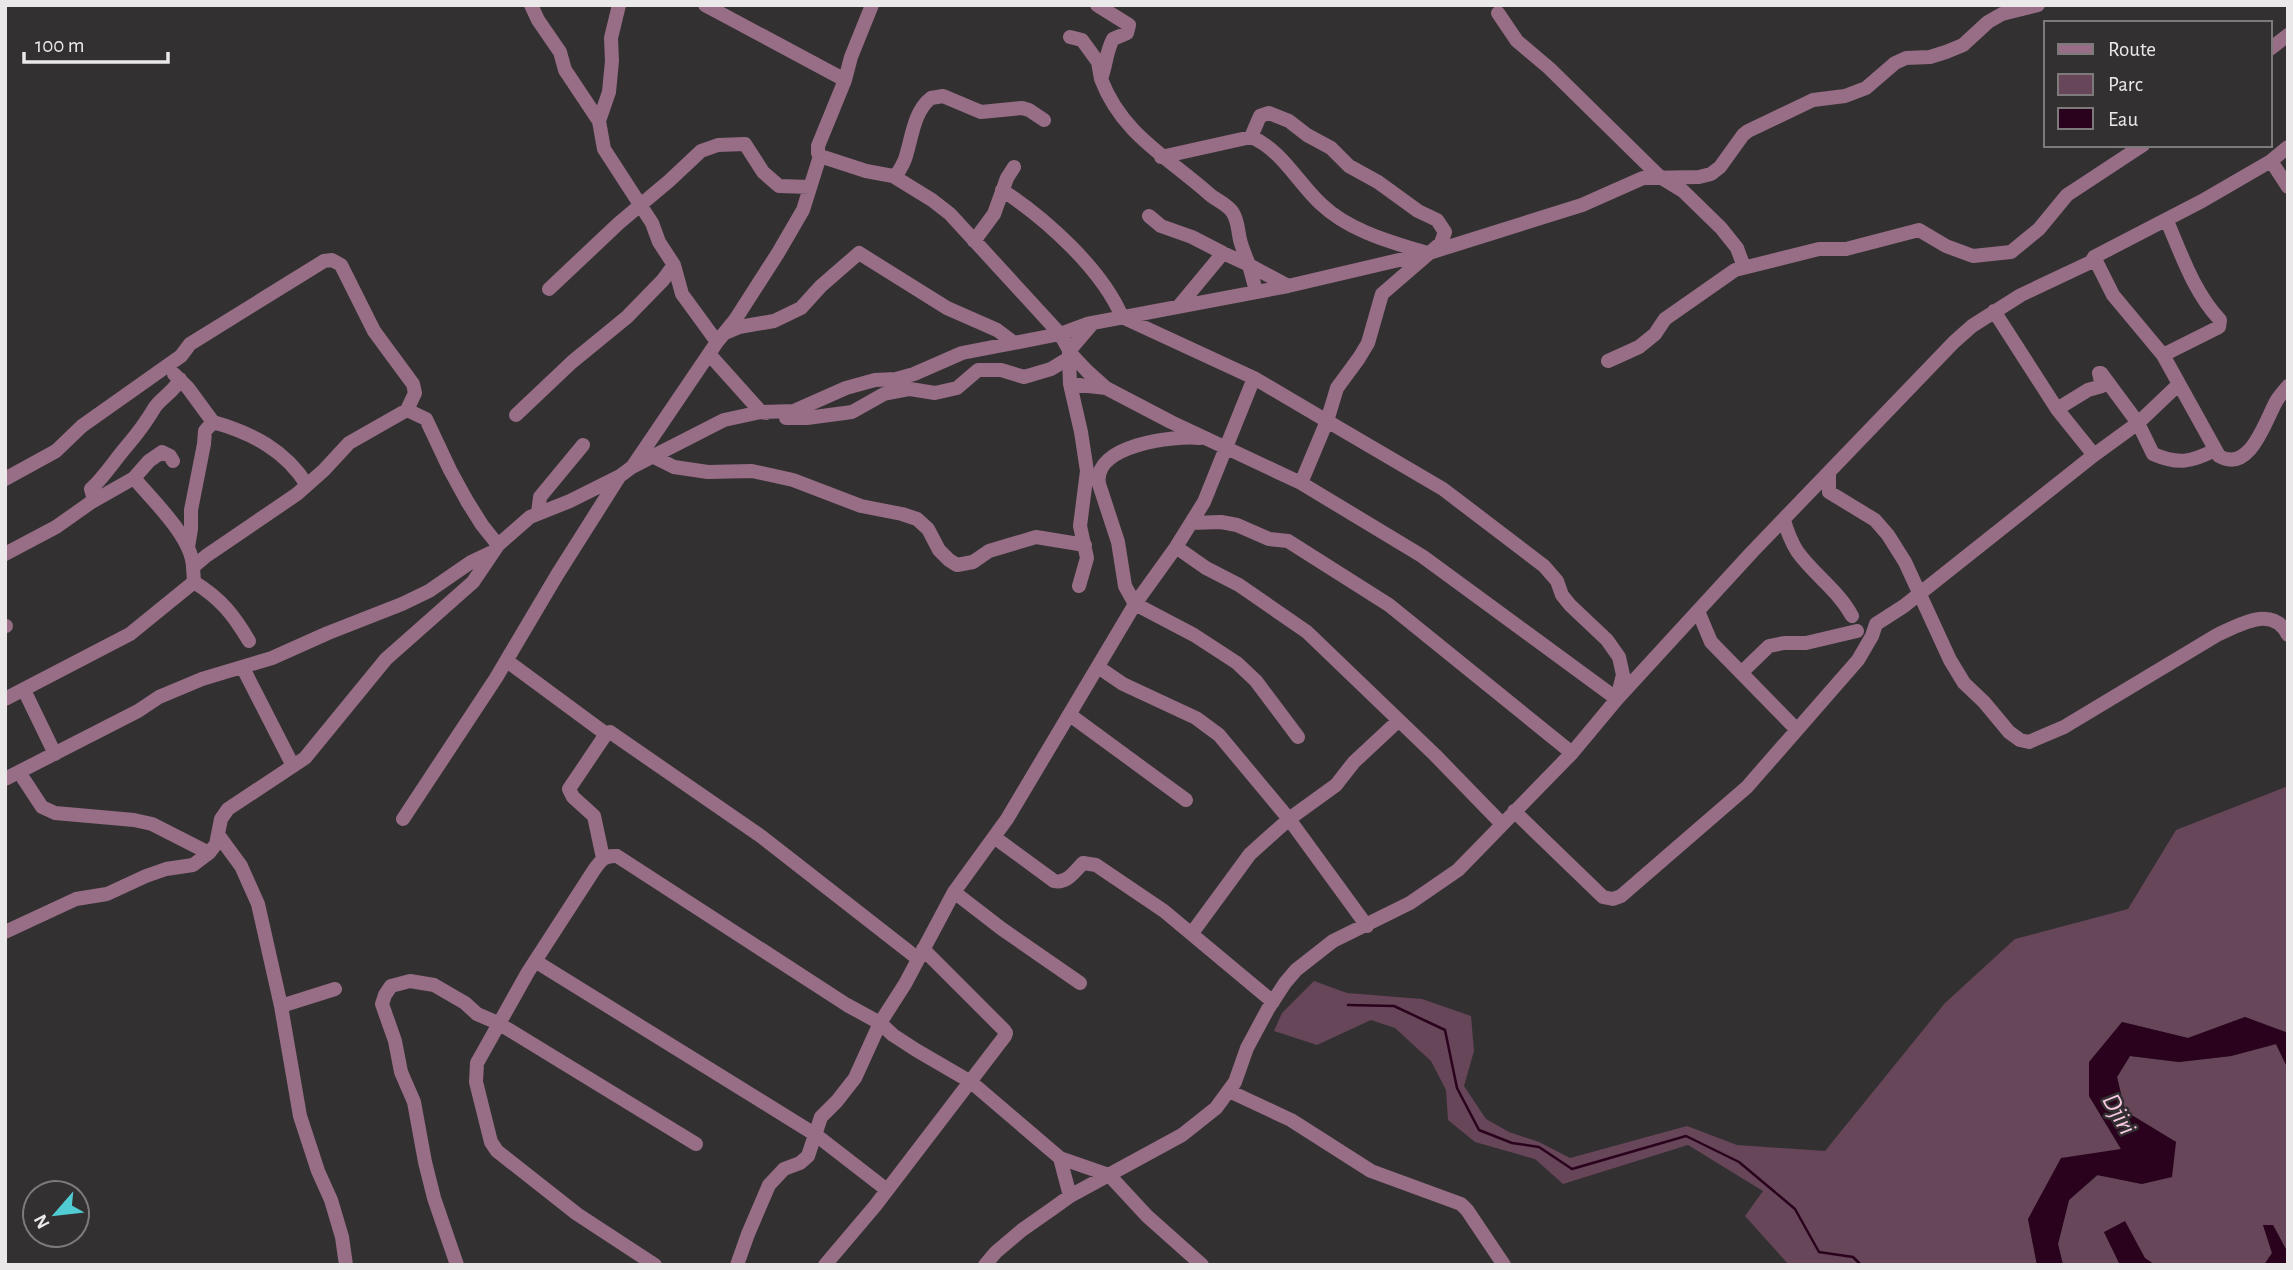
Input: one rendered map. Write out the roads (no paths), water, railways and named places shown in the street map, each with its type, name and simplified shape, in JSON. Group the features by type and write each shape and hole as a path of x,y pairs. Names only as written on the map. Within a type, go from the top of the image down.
{"street":[{"path":"531,5 560,52 565,71 599,121 604,149 674,265 682,294 761,412 791,419 852,412 884,394 910,389 935,393 957,388 978,370 1001,370 1024,377 1051,369 1069,355 1093,323"},
{"path":"599,121 609,92 611,38 619,5"},
{"path":"705,5 845,80"},
{"path":"872,5 818,146 818,153 895,177 948,212 1060,334 1069,355 1070,384 1087,471 1080,526 1087,558 1079,586"},
{"path":"1097,5 1129,25 1127,33 1113,39 1106,52 1101,79"},
{"path":"5,779 138,711 159,697 202,679 272,658 429,591 494,549 530,517 570,501 724,420 761,412 794,411 846,388 914,374 962,354 1060,334 1093,323 1288,286 1429,253 1582,205 1643,178 1690,178 1711,174 1729,158 1748,131 1813,100 1845,96 1866,88 1895,63 1906,58 1930,57 1963,45 1988,22 2002,14 2028,6"},
{"path":"1498,13 1517,41 1549,68 1660,177 1682,191 1721,228 1737,248 1744,267"},
{"path":"2272,47 2288,35"},
{"path":"1070,37 1082,40 1098,62 1101,79 1118,114 1161,157 1234,214 1256,290"},
{"path":"895,177 905,158 922,107 931,98 943,96 981,112 1022,108 1044,120"},
{"path":"1251,137 1260,116 1269,113 1289,121 1331,148 1349,166 1378,182 1418,211 1437,220 1445,232 1441,243 1382,294 1368,343 1337,388 1327,421 1301,483"},
{"path":"1161,157 1251,137 1275,154 1330,213 1373,237 1429,253"},
{"path":"549,289 701,151 718,145 745,144 763,172 779,186 812,181"},
{"path":"1608,361 1639,347 1655,334 1665,319 1697,295 1744,267 1819,248 1846,248 1919,230 1946,246 1973,257 2011,252 2039,229 2067,195 2140,147"},
{"path":"985,1265 1022,1230 1070,1196 1182,1135 1216,1108 1235,1082 1255,1032 1285,983 1333,941 1410,904 1458,870 1572,753 1617,699 1698,611 1946,349 1972,326 2021,295 2091,262 2094,257 2167,220 2270,161 2288,147"},
{"path":"403,819 507,661 557,575 771,264 801,215 812,181 827,158"},
{"path":"2270,161 2288,187"},
{"path":"974,241 994,215 1002,190 1014,167"},
{"path":"1002,190 1040,218 1081,259 1114,299 1122,317 1254,379 1443,489 1544,566 1557,581 1570,606 1606,640 1619,657 1623,675 1617,699"},
{"path":"1149,216 1161,226 1192,237 1288,286"},
{"path":"2163,355 2219,327 2220,323 2188,271 2167,220"},
{"path":"717,343 739,327 774,321 801,308 821,286 859,253 947,308 997,330 1013,342"},
{"path":"1179,306 1223,253"},
{"path":"2094,257 2113,295 2163,355 2220,456 2234,459 2249,450 2258,440 2278,398 2288,387"},
{"path":"5,479 56,451 82,426 181,356 190,344 324,261 332,260 341,265 374,331 413,384 415,393 407,410 349,443 307,485 224,542 193,567"},
{"path":"516,415 572,362 627,317 674,265"},
{"path":"1994,312 2057,409 2094,455"},
{"path":"1069,355 1106,388 1301,483 1443,570 1617,699"},
{"path":"166,367 180,379 213,422 248,433 279,452 307,485"},
{"path":"2057,409 2088,390 2102,386 2101,373 2138,423 2152,453 2187,461 2215,450"},
{"path":"94,500 91,489 136,438 156,407 176,388 180,379"},
{"path":"737,1265 769,1185 784,1169 804,1160 821,1117 855,1078 880,1023 905,984 954,892 994,838 1135,604 1204,502 1254,379"},
{"path":"1070,384 1106,388"},
{"path":"1514,811 1603,897 1613,900 1621,896 1747,787 1858,660 1876,624 1919,594 2138,423 2179,384"},
{"path":"407,410 426,419 450,470 494,549"},
{"path":"188,547 193,497 205,431 213,422"},
{"path":"1210,439 1175,437 1142,443 1114,457 1098,478 1118,542 1125,586 1135,604 1194,635 1237,663 1256,681 1298,737"},
{"path":"538,513 540,498 583,445"},
{"path":"5,554 56,527 94,500 134,478 156,454 162,452 173,461"},
{"path":"654,457 674,467 708,472 752,471 793,480 861,506 917,519 928,529 939,550 957,565 973,562 989,551 1036,537 1085,545"},
{"path":"1829,473 1829,492 1875,520 1905,562 1950,660 1964,683 2009,732 2020,740 2029,742 2064,727 2217,635 2242,624 2264,618 2275,620 2288,635"},
{"path":"134,478 177,529 188,547 193,557 194,582"},
{"path":"1784,520 1790,539 1799,554 1845,603 1852,616"},
{"path":"1191,523 1221,522 1237,525 1269,539 1288,541 1389,605 1572,753"},
{"path":"1176,547 1206,568 1239,585 1320,644 1502,824"},
{"path":"5,933 76,899 107,894 166,869 193,865 209,853 216,844 221,819 228,809 293,766 317,746 387,659 472,582 494,549"},
{"path":"194,582 215,595 232,613 249,641"},
{"path":"5,699 130,634 194,582"},
{"path":"1698,611 1709,639 1797,730"},
{"path":"1741,673 1769,646 1806,643 1857,631"},
{"path":"507,661 606,734"},
{"path":"1098,667 1123,684 1208,725 1234,751 1289,820 1367,926"},
{"path":"243,668 293,766"},
{"path":"24,690 55,754"},
{"path":"1070,715 1186,800"},
{"path":"1192,933 1250,855 1289,820 1336,785 1354,762 1398,721"},
{"path":"603,858 594,816 573,797 569,789 610,732 762,837 920,954 1006,1033 887,1190 825,1265"},
{"path":"19,772 42,807 55,813 152,824 209,853"},
{"path":"219,836 241,866 254,894 281,1006 300,1116 318,1171 331,1200 342,1237 346,1265"},
{"path":"994,838 1059,882 1065,881 1083,863 1096,865 1164,911 1273,1002"},
{"path":"654,1265 577,1214 503,1156 491,1142 475,1071 498,1023 535,961 603,858 610,855 617,856 847,1005 880,1023 916,1050 971,1082 1060,1158 1109,1175 1147,1216 1202,1265"},
{"path":"954,892 1080,983"},
{"path":"535,961 816,1135 887,1190"},
{"path":"457,1265 428,1174 414,1102 401,1072 395,1041 382,1004 391,986 410,981 434,985 465,1003 477,1014 498,1023 695,1144"},
{"path":"281,1006 335,989"},
{"path":"1229,1091 1292,1120 1371,1171 1461,1205 1504,1265"},
{"path":"1060,1158 1070,1196"}],"water":[{"name":"Djiri","path":"2245,1017 2288,1033 2288,1069 2276,1044 2231,1056 2179,1062 2130,1056 2117,1077 2125,1111 2176,1142 2172,1177 2142,1184 2097,1175 2069,1200 2058,1244 2063,1265 2037,1265 2028,1219 2061,1158 2121,1149 2089,1096 2089,1062 2122,1022 2188,1038"},
{"path":"2125,1221 2145,1258 2155,1265 2120,1265 2104,1232"},
{"path":"2263,1225 2273,1225 2288,1253 2288,1265 2264,1265 2272,1253"}],"waterway":[{"path":"1348,1005 1394,1006 1445,1030 1457,1088 1479,1130 1512,1143 1539,1147 1572,1169 1686,1136 1739,1162 1795,1209 1819,1252 1853,1257 1861,1265"}]}
